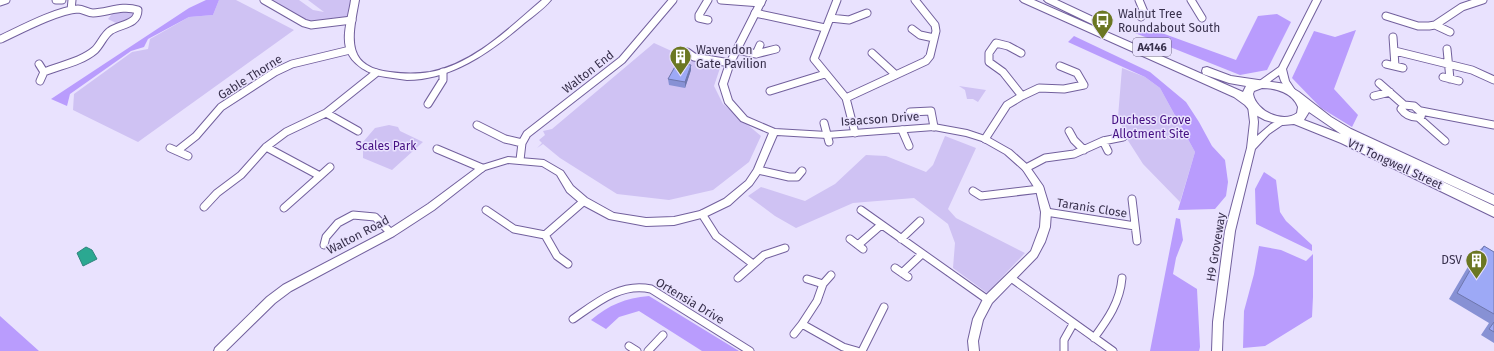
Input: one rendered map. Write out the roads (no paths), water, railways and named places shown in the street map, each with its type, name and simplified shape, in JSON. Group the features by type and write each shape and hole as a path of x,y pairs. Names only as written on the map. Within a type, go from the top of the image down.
{"highway":[{"name":"A4146","path":"1025,0 1238,94 1266,116 1289,121"},
{"name":"A4146","path":"1049,0 1210,73 1229,79 1260,84 1272,84 1283,87 1296,96"},
{"path":"1250,104 1247,94 1250,88 1260,84"},
{"path":"1289,121 1300,117 1304,112 1304,106 1296,96"},
{"name":"V11 Tongwell Street","path":"1296,96 1346,136"},
{"name":"V11 Tongwell Street","path":"1289,121 1346,136 1494,200"},
{"name":"V11 Tongwell Street","path":"1372,148 1494,212"}],"street":[{"path":"0,2 6,0"},
{"path":"56,0 62,0"},
{"path":"71,10 72,0"},
{"path":"124,7 128,0"},
{"path":"264,0 304,23 311,25 352,20"},
{"path":"355,0 349,41 350,50 364,67 376,73 405,78 443,72 472,59 547,0"},
{"name":"Walton End","path":"522,143 527,134 622,60 673,0"},
{"path":"708,0 698,15 699,18 708,20"},
{"path":"721,0 762,2"},
{"path":"838,0 825,28 814,59 846,98 855,133"},
{"path":"846,98 926,61 930,56 936,31 935,25 915,0"},
{"path":"1139,0 1144,12 1141,17"},
{"path":"1191,0 1202,18"},
{"path":"1435,25 1462,6 1483,0"},
{"name":"Isaacson Drive","path":"762,2 730,63 723,84 728,101 744,118 774,132 828,138 855,133 934,128 967,133 985,139 1008,152 1026,168 1040,189 1046,212 1045,227 1040,242 1034,254 988,300 978,320 973,341 974,351"},
{"path":"1260,84 1282,69 1316,3"},
{"path":"1,39 9,32 71,10 80,9 91,13 124,7 136,9 139,12 137,17 128,24 112,30 105,36 102,43 96,50 44,72 40,81"},
{"path":"756,13 825,28"},
{"path":"830,18 848,21 854,20 867,13"},
{"path":"1386,16 1418,26 1435,25 1450,32"},
{"path":"912,29 920,34 934,38"},
{"path":"1393,37 1395,66"},
{"path":"1021,53 1008,46 996,43 989,53 990,62 1003,72 1022,96"},
{"path":"756,54 760,45"},
{"path":"737,50 756,54 776,49"},
{"path":"1447,49 1450,65 1450,79"},
{"name":"Gable Thorne","path":"188,156 174,150 196,136 221,107 275,72 292,64 350,50"},
{"path":"1395,51 1472,70 1494,80"},
{"path":"687,52 694,57 730,63"},
{"path":"872,53 896,74"},
{"path":"39,64 44,72"},
{"path":"1386,64 1403,68"},
{"path":"985,139 1007,105 1022,96 1039,88 1064,89 1084,85 1077,73 1060,66"},
{"path":"1282,69 1286,81 1296,96"},
{"path":"428,104 443,80 443,72"},
{"path":"204,207 216,193 241,175 266,147 286,132 326,113 376,73"},
{"path":"773,88 825,74"},
{"path":"1443,77 1459,81"},
{"path":"1379,83 1404,105 1413,106 1446,141"},
{"path":"1374,96 1390,92"},
{"name":"H9 Groveway","path":"1217,351 1218,322 1230,231 1251,148 1254,122 1250,104"},
{"path":"1404,105 1401,107 1404,113 1409,117 1420,114 1494,125"},
{"name":"Isaacson Drive","path":"910,112 931,111 934,128"},
{"path":"326,113 358,131"},
{"name":"H9 Groveway","path":"1251,148 1262,134 1270,128 1289,121"},
{"name":"Isaacson Drive","path":"824,123 828,138"},
{"path":"476,125 506,139 522,143 520,160"},
{"path":"902,130 909,146"},
{"path":"1069,131 1074,140 1084,150"},
{"name":"Walton Road","path":"219,351 271,300 287,288 392,232 431,207 482,168 508,160 544,163 560,174 570,189 584,201 612,216 646,222 674,221 702,214 727,202 749,183 758,170 774,132"},
{"path":"1026,168 1045,158 1074,154 1103,141 1123,137"},
{"path":"1103,141 1108,152"},
{"path":"266,147 320,176"},
{"path":"437,149 474,163 482,168"},
{"path":"284,208 330,167"},
{"path":"758,170 789,177 797,177 802,171"},
{"path":"973,191 981,200 1040,189"},
{"name":"Taranis Close","path":"1132,199 1137,241"},
{"path":"545,235 584,201"},
{"path":"486,210 514,229 545,235 557,256 568,264"},
{"path":"861,210 988,300"},
{"name":"Taranis Close","path":"1046,212 1135,226"},
{"path":"702,214 716,236 753,264"},
{"path":"324,246 326,237 338,224 353,215 375,217 392,232"},
{"path":"901,239 920,221"},
{"path":"850,239 861,247 881,224"},
{"path":"738,278 764,255 785,248"},
{"path":"895,268 905,275 922,254"},
{"path":"794,334 817,301 823,284 831,275"},
{"path":"1011,278 1073,324 1113,351"},
{"path":"1094,338 1112,314 1122,286 1122,278"},
{"path":"807,279 823,284"},
{"name":"Ortensia Drive","path":"573,319 596,304 621,291 636,287 651,289 750,351"},
{"path":"862,351 884,307"},
{"path":"802,324 843,347 857,351"},
{"path":"1064,351 1063,344 1065,335 1073,324"},
{"path":"648,351 663,335"},
{"path":"629,346 637,351"}],"place":[{"name":"Walnut Tree Roundabout South","path":"1103,40"},
{"name":"Wavendon Gate Pavilion","path":"681,76"},
{"name":"DSV","path":"1477,280"}],"park label":[{"name":"Duchess Grove Allotment Site","path":"1151,127"},
{"name":"Scales Park","path":"386,146"}]}
